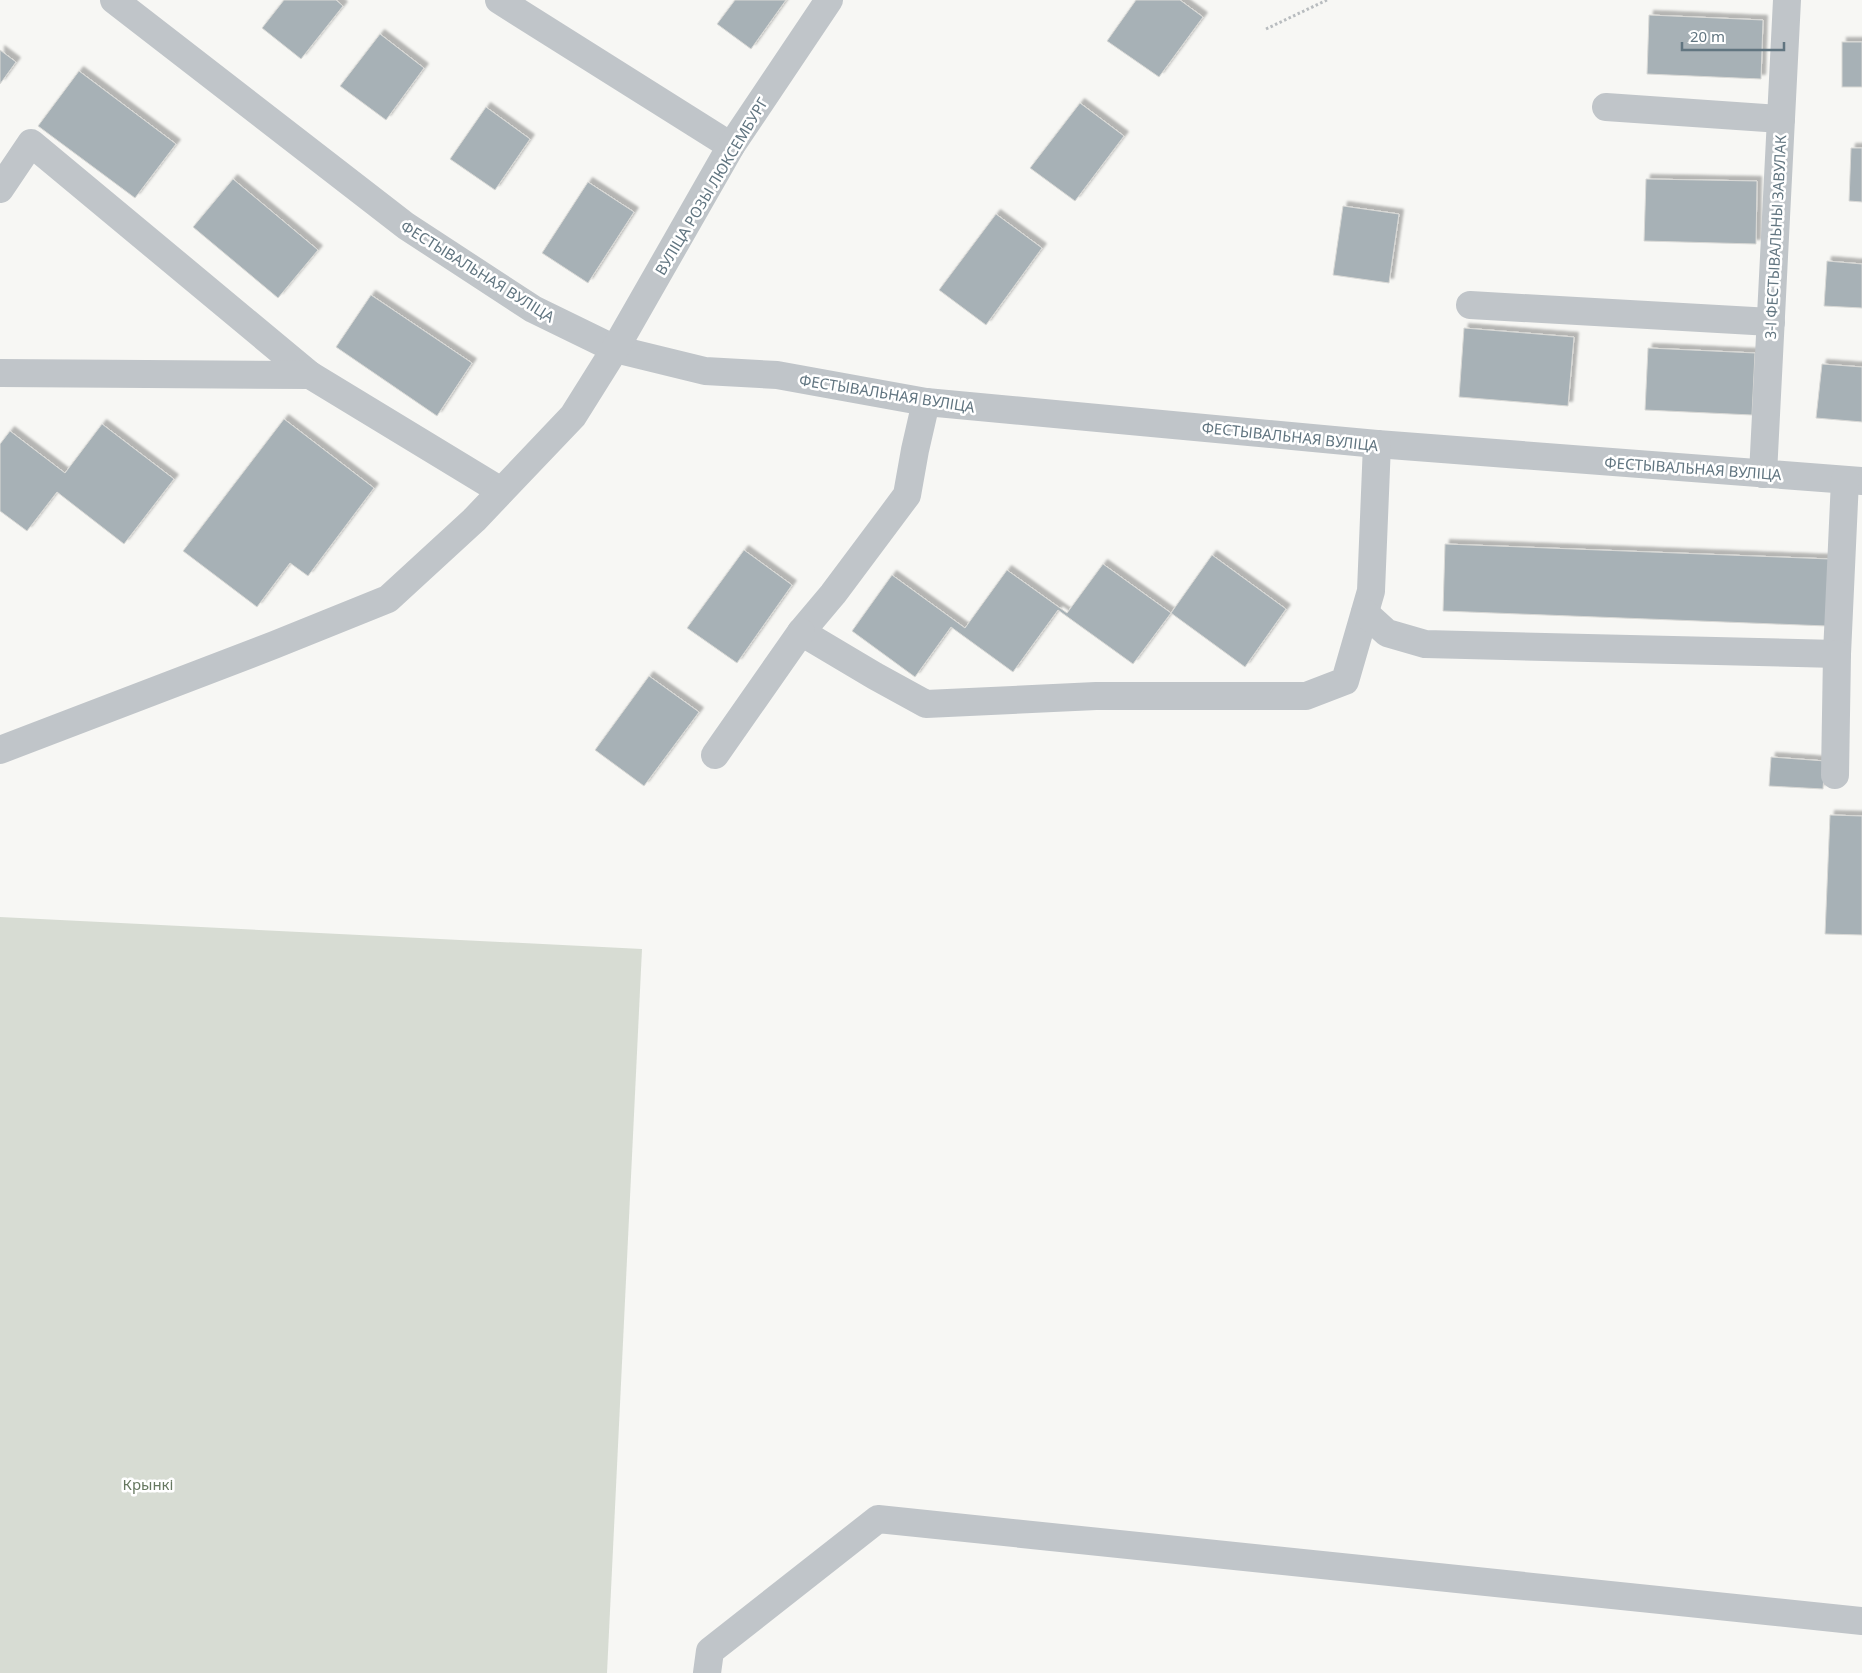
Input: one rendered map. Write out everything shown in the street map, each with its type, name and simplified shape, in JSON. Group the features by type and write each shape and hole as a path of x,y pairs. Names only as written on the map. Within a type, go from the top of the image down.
{"street":[{"name":"ФЕСТЫВАЛЬНАЯ ВУЛІЦА","path":"114,0 406,226 533,309 615,349 705,371 777,374 926,402 1377,444 1853,481"},
{"path":"499,0 732,146"},
{"name":"ВУЛІЦА РОЗЫ ЛЮКСЕМБУРГ","path":"0,750 274,645 388,599 474,520 573,416 615,349 732,146 829,0"},
{"name":"3-І ФЕСТЫВАЛЬНЫ ЗАВУЛАК","path":"1763,474 1787,0"},
{"path":"1606,107 1781,119"},
{"path":"0,189 31,143 310,375 501,491"},
{"path":"1470,305 1771,322"},
{"path":"0,373 310,375"},
{"path":"715,755 801,632 833,594 907,495 926,402"},
{"path":"801,632 926,704 1096,696 1306,696 1345,681 1365,613 1371,591 1377,444"},
{"path":"1835,775 1837,654 1853,481"},
{"path":"1365,613 1387,633 1425,644 1837,654"},
{"path":"707,1673 710,1651 878,1520 1862,1621"}],"path":[{"path":"1266,29 1327,0"}],"green space":[{"name":"Крынкі","path":"0,917 642,949 607,1673 0,1673"}],"building":[{"path":"284,0 336,0 343,6 301,59 262,28"},
{"path":"735,0 786,0 751,49 717,24"},
{"path":"1136,0 1180,0 1203,17 1159,77 1107,41"},
{"path":"1649,15 1763,20 1761,79 1647,74"},
{"path":"380,34 424,68 386,120 340,86"},
{"path":"1842,42 1862,42 1862,87 1842,87"},
{"path":"0,50 16,62 0,84"},
{"path":"79,71 176,144 135,198 38,126"},
{"path":"1080,103 1124,136 1075,201 1030,168"},
{"path":"486,107 530,139 495,190 450,159"},
{"path":"1851,148 1862,148 1862,202 1849,201"},
{"path":"233,179 318,250 278,298 193,227"},
{"path":"1646,179 1757,181 1756,244 1644,241"},
{"path":"588,182 634,212 588,283 542,253"},
{"path":"1343,206 1399,214 1389,283 1333,275"},
{"path":"996,214 1042,248 986,325 939,290"},
{"path":"1827,261 1862,264 1862,308 1824,306"},
{"path":"371,295 472,363 437,416 336,347"},
{"path":"1464,328 1574,337 1568,406 1459,397"},
{"path":"1648,348 1755,353 1752,415 1645,410"},
{"path":"1822,364 1862,367 1862,422 1816,418"},
{"path":"284,419 374,488 308,576 290,563 257,607 183,551"},
{"path":"102,424 174,479 124,544 57,492 27,531 0,511 0,444 10,431 65,473"},
{"path":"1445,544 1830,559 1827,626 1443,611"},
{"path":"744,550 792,585 737,663 687,628"},
{"path":"1212,555 1286,609 1245,667 1171,613"},
{"path":"1103,564 1171,613 1133,664 1058,610 1013,672 951,627 915,677 852,631 892,575 965,628 1007,570 1067,613"},
{"path":"649,676 699,712 644,786 595,750"},
{"path":"1771,757 1825,761 1823,789 1769,786"},
{"path":"1830,815 1862,816 1862,935 1825,934"}]}
